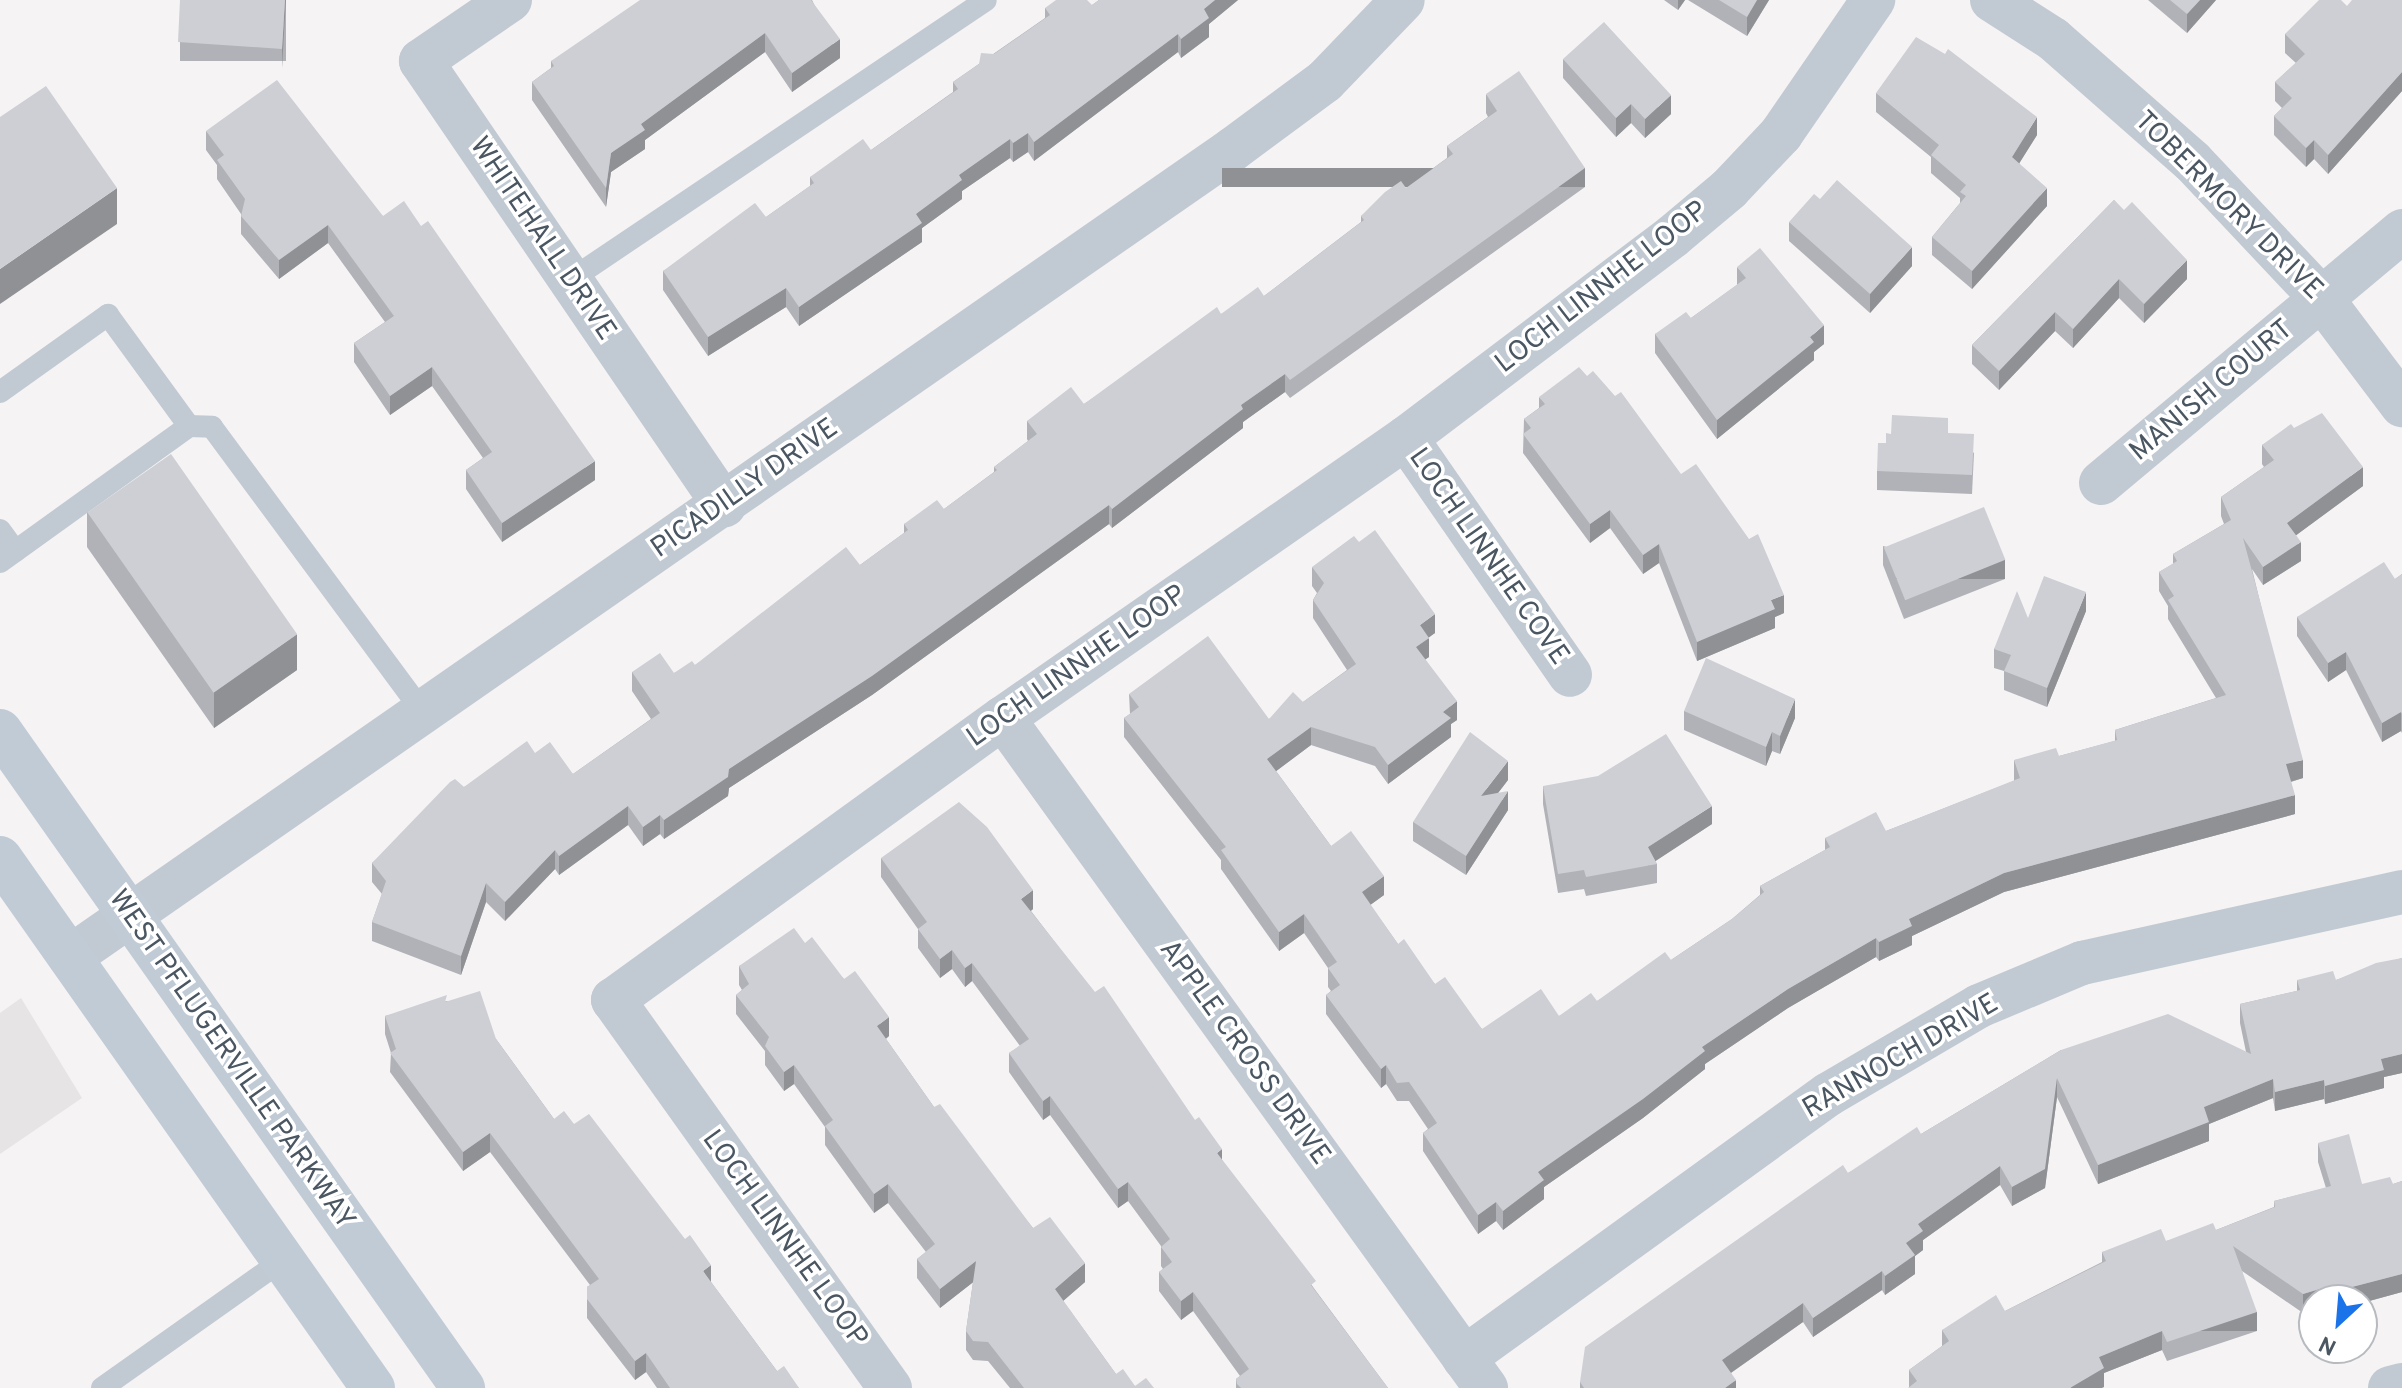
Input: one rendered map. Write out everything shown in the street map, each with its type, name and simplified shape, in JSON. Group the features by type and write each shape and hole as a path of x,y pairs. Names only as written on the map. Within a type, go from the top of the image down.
{"main road":[{"name":"WEST PFLUGERVILLE PARKWAY","path":"0,731 463,1388"},
{"path":"0,858 373,1388"}],"street":[{"name":"WHITEHALL DRIVE","path":"510,0 421,61 724,505"},
{"name":"PICADILLY DRIVE","path":"70,957 1233,149 1325,81 1403,0"},
{"name":"LOCH LINNHE LOOP","path":"890,1388 613,1000 1003,718 1406,438 1729,189 1781,134 1873,0"},
{"name":"TOBERMORY DRIVE","path":"1992,0 2053,39 2192,161 2322,299 2402,405"},
{"name":"MANISH COURT","path":"2101,483 2402,231"},
{"name":"LOCH LINNHE COVE","path":"1406,438 1570,675"},
{"name":"APPLE CROSS DRIVE","path":"1003,718 1475,1373"},
{"name":"RANNOCH DRIVE","path":"1475,1373 1829,1094 1979,1006 2082,963 2402,892"},
{"path":"2390,1388 2402,1385"}],"lane":[{"path":"570,280 986,0"},
{"path":"0,392 108,315 189,426"},
{"path":"0,530 7,556 189,426 212,427 423,712"},
{"path":"102,1388 283,1260"}],"shaded area":[{"path":"21,998 82,1098 0,1154 0,1013"}],"building":[{"path":"180,0 285,0 282,49 178,42"},
{"path":"640,0 811,0 840,39 792,73 765,33 641,124 645,130 611,153 606,188 532,82 554,66 551,61"},
{"path":"1056,0 1087,0 1092,5 1099,0 1215,0 1204,9 1209,18 1181,39 1178,34 1034,142 1028,133 1013,143 1010,139 959,175 962,180 916,214 922,223 799,307 786,288 708,337 663,271 755,203 766,217 814,183 810,177 863,139 871,150 958,89 953,82 979,64 981,53 994,54 1050,15 1045,8"},
{"path":"1719,0 1757,0 1747,17"},
{"path":"2170,0 2200,0 2187,14"},
{"path":"2319,0 2341,0 2347,6 2352,0 2402,0 2402,72 2328,155 2314,140 2306,148 2274,116 2292,98 2275,82 2305,54 2285,34"},
{"path":"1604,22 1671,95 1645,119 1631,104 1616,118 1563,59"},
{"path":"1916,37 1945,54 1948,49 2037,117 2012,157 2047,188 1972,271 1932,237 1966,196 1960,192 1966,185 1931,155 1939,145 1876,93"},
{"path":"1519,71 1585,168 1290,380 1285,374 1241,405 1243,409 1112,509 1109,505 872,676 729,769 728,777 664,820 660,815 643,827 628,806 559,856 555,850 505,902 486,883 461,956 372,922 386,881 372,863 450,782 455,779 464,787 527,741 535,753 550,742 573,774 660,713 632,672 660,653 674,673 692,661 695,665 846,547 860,565 908,530 904,524 937,500 944,509 997,470 994,467 1037,434 1027,421 1071,387 1084,404 1217,307 1221,314 1258,287 1264,296 1364,220 1361,216 1385,192 1401,181 1406,188 1453,154 1447,146 1497,111 1486,94"},
{"path":"277,80 383,216 404,201 421,226 428,221 595,461 502,523 466,470 492,452 432,367 390,396 354,343 394,316 328,225 279,260 241,216 245,199 217,160 224,155 206,131"},
{"path":"46,86 117,188 0,269 0,117"},
{"path":"1837,180 1912,247 1870,294 1789,222 1814,194 1820,199"},
{"path":"2114,200 2124,210 2132,202 2187,260 2144,304 2119,279 2073,329 2055,312 1999,371 1972,345"},
{"path":"1760,248 1824,325 1810,337 1814,342 1717,420 1655,334 1686,312 1691,318 1746,278 1737,267"},
{"path":"1579,367 1587,376 1593,371 1615,396 1621,392 1681,474 1696,464 1749,539 1758,534 1784,595 1771,600 1775,609 1697,642 1659,544 1643,555 1610,510 1590,524 1523,434 1531,428 1524,419 1545,404 1539,397"},
{"path":"2322,413 2363,467 2287,523 2301,542 2263,567 2243,538 2303,760 2286,764 2295,795 2004,873 1909,919 1912,926 1879,942 1876,938 1788,989 1702,1047 1705,1051 1643,1099 1538,1172 1544,1180 1503,1211 1496,1202 1478,1215 1423,1133 1437,1123 1409,1082 1397,1083 1386,1065 1381,1069 1326,995 1340,985 1328,968 1337,962 1304,914 1279,932 1221,850 1226,847 1124,718 1139,707 1129,694 1208,636 1269,719 1293,692 1303,702 1356,664 1313,600 1324,583 1312,567 1354,536 1359,542 1375,530 1435,614 1420,625 1429,638 1416,647 1457,701 1443,712 1451,718 1388,765 1375,747 1311,727 1267,759 1331,846 1351,831 1384,876 1362,892 1398,944 1404,939 1435,984 1445,977 1482,1029 1541,989 1559,1016 1591,993 1597,1001 1665,952 1671,960 1732,919 1764,892 1760,886 1830,847 1825,838 1876,812 1886,831 2020,778 2014,760 2056,748 2059,756 2117,740 2115,730 2226,695 2168,600 2174,596 2159,572 2177,561 2173,554 2231,520 2221,497 2274,460 2262,445 2291,424 2294,428"},
{"path":"1892,415 1948,418 1948,433 1974,434 1972,475 1877,471 1878,443 1886,443 1886,433 1891,434"},
{"path":"171,454 297,634 214,693 87,513"},
{"path":"1984,507 2005,560 1905,600 1884,547"},
{"path":"2384,562 2395,579 2402,574 2402,714 2382,723 2346,652 2328,663 2297,617"},
{"path":"2044,576 2086,592 2047,688 2004,671 2011,655 1994,649 2017,591 2028,618"},
{"path":"1706,658 1795,699 1780,736 1772,732 1766,747 1684,711"},
{"path":"1470,732 1508,761 1481,796 1508,791 1466,856 1413,822"},
{"path":"1666,734 1712,806 1648,847 1657,864 1586,877 1584,870 1558,874 1543,786 1598,776"},
{"path":"959,802 987,827 1033,890 1021,899 1095,992 1104,986 1195,1120 1199,1117 1222,1149 1217,1153 1316,1281 1311,1285 1388,1388 1241,1388 1237,1384 1236,1379 1249,1369 1193,1292 1181,1301 1159,1272 1172,1262 1161,1247 1170,1239 1128,1182 1118,1189 1050,1096 1043,1101 1009,1053 1029,1039 972,963 965,968 952,950 940,959 918,929 927,922 881,858"},
{"path":"794,928 805,943 812,937 844,979 855,971 889,1017 877,1026 934,1107 940,1104 1033,1228 1050,1217 1085,1263 1055,1289 1116,1374 1123,1369 1135,1386 1146,1378 1154,1388 1024,1388 988,1342 973,1341 966,1331 976,1261 940,1289 917,1259 935,1244 888,1184 874,1194 825,1126 833,1120 794,1065 784,1072 765,1046 769,1037 736,995 749,984 739,966"},
{"path":"2402,958 2402,1054 2381,1059 2384,1070 2325,1086 2324,1080 2275,1092 2273,1079 2204,1107 2209,1122 2098,1165 2057,1078 2045,1169 2012,1187 2000,1166 1918,1224 1923,1231 1906,1243 1915,1255 1885,1276 1882,1271 1813,1318 1803,1303 1722,1360 1736,1380 1725,1388 1584,1388 1580,1382 1585,1347 1843,1165 1848,1173 1917,1127 1921,1134 2061,1050 2168,1014 2251,1054 2240,1004 2300,990 2297,980 2333,971 2336,980 2376,963"},
{"path":"480,991 496,1039 554,1119 564,1111 574,1124 589,1114 685,1239 690,1235 711,1265 703,1271 777,1371 784,1366 799,1388 670,1388 646,1353 635,1361 587,1299 587,1287 599,1279 490,1133 463,1152 390,1053 396,1049 385,1016 447,995 445,1002"},
{"path":"2349,1134 2362,1184 2390,1177 2393,1184 2402,1181 2402,1274 2364,1284 2298,1284 2298,1291 2233,1246 2257,1312 2167,1342 2162,1331 2099,1357 2104,1368 2070,1388 1908,1388 1917,1381 1909,1370 1949,1341 1942,1330 1996,1295 2005,1311 2106,1261 2102,1252 2161,1229 2166,1241 2213,1223 2216,1230 2275,1207 2274,1201 2331,1186 2318,1143"}]}
